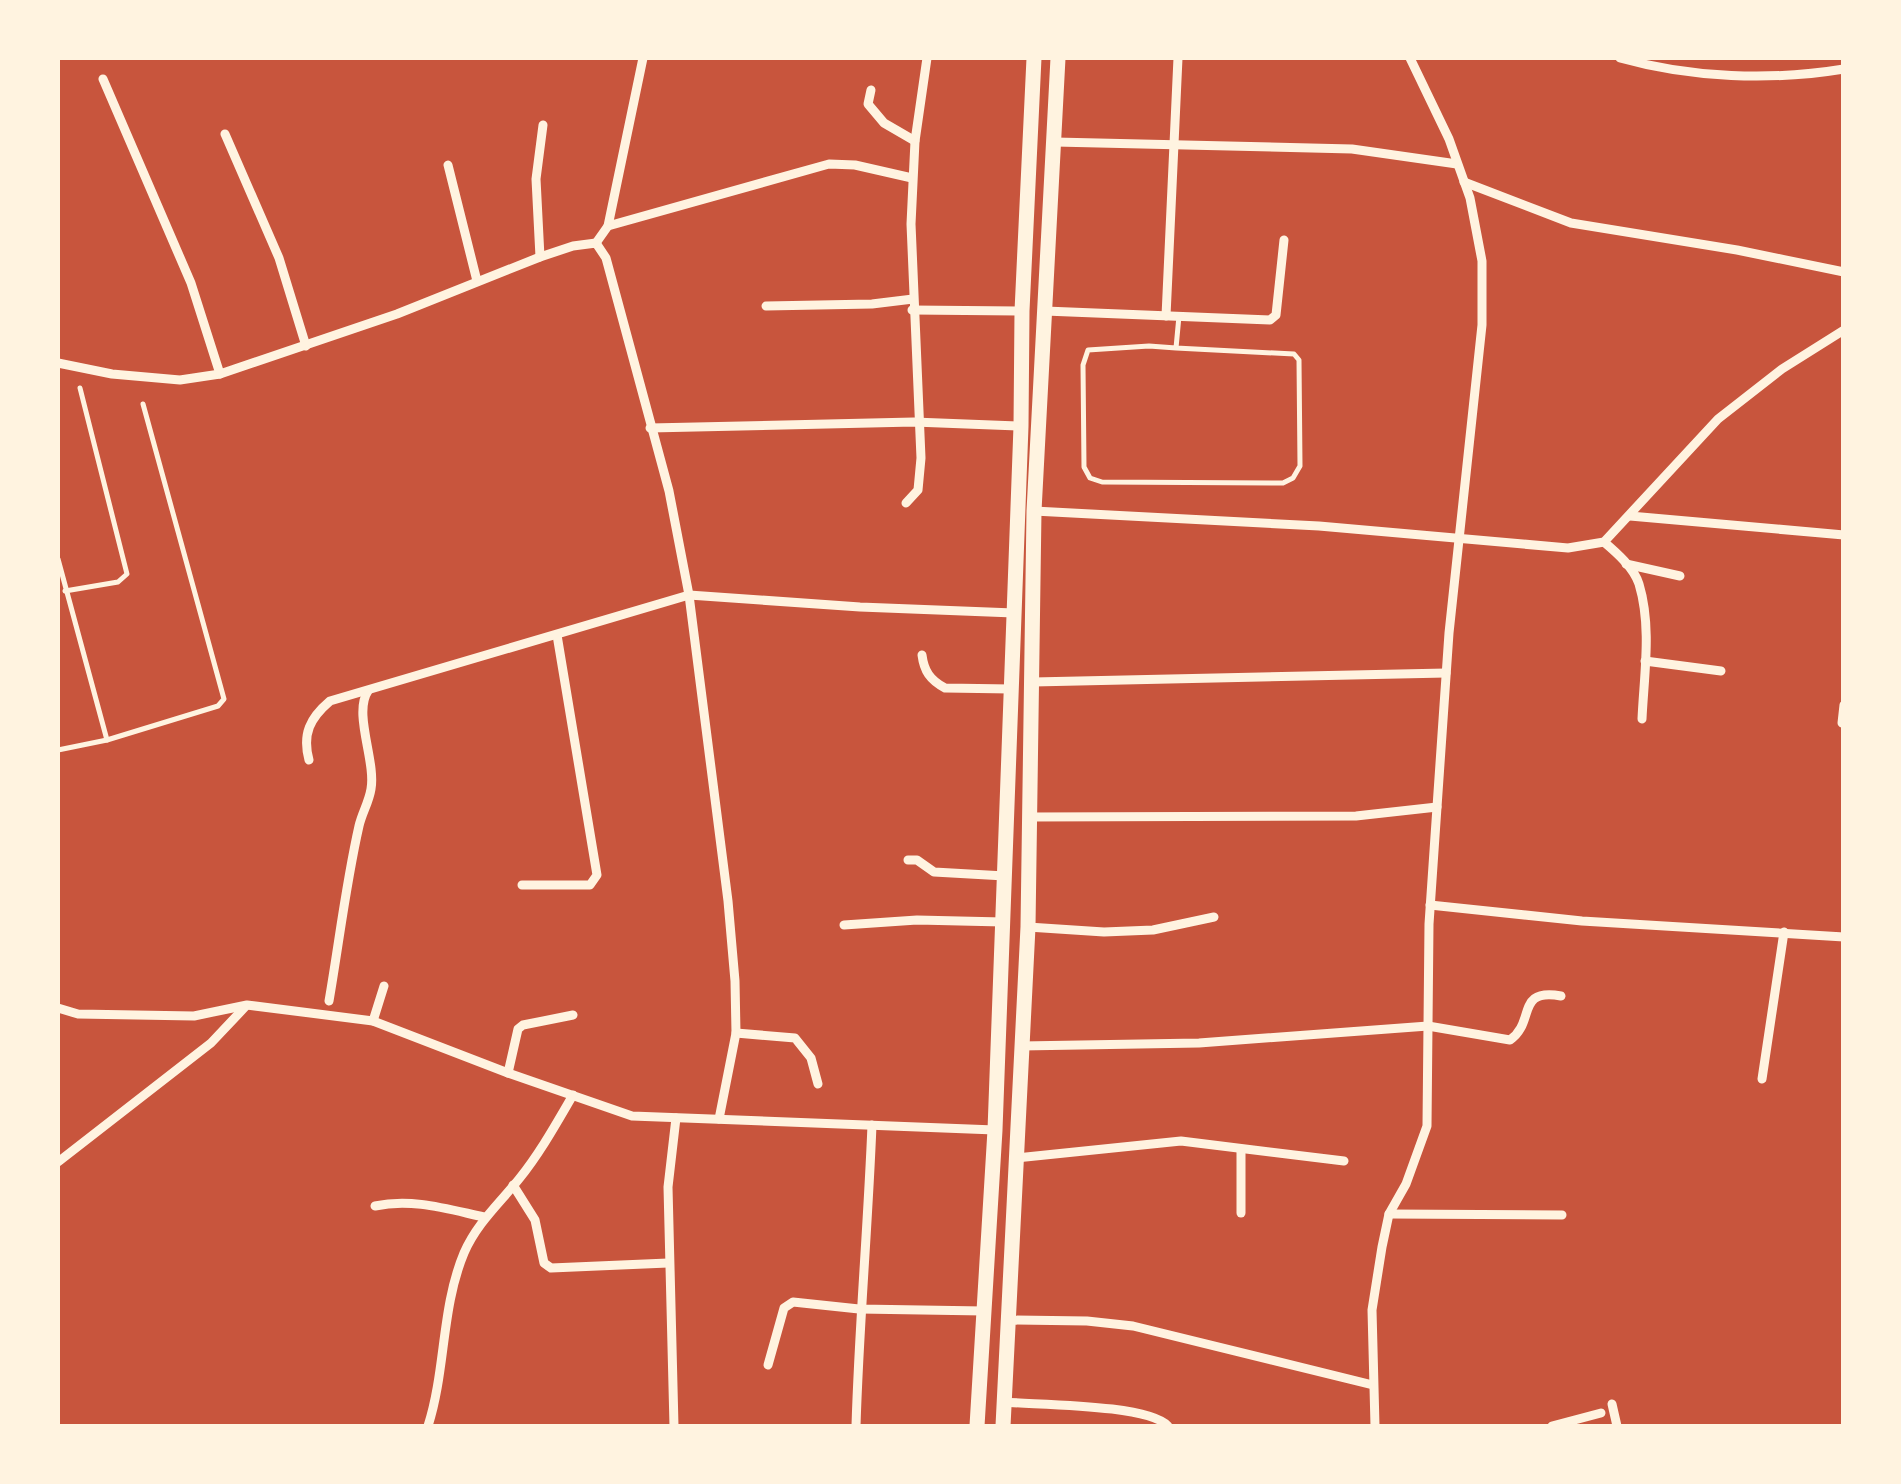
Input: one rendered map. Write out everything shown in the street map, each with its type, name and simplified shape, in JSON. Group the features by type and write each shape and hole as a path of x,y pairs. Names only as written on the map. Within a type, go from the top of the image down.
{"highway":[{"path":"977,1426 995,1130 1034,58"},
{"path":"1003,1426 1028,928 1034,510 1058,58"}],"street":[{"path":"58,363 112,374 180,380 220,374 306,346 540,257 596,243 608,226 643,58"},
{"path":"906,503 918,490 912,178 927,58"},
{"path":"1166,316 1178,58"},
{"path":"1375,1426 1372,1310 1390,1214 1406,1184 1426,1126 1430,905 1446,673 1482,325 1482,261 1464,182 1410,58"},
{"path":"1620,58 1747,76 1844,69"},
{"path":"102,79 191,283 220,374"},
{"path":"871,90 868,104 874,115 915,141"},
{"path":"540,257 536,179 543,125"},
{"path":"225,134 279,258 306,346"},
{"path":"1054,142 1352,150 1458,164"},
{"path":"608,226 828,164 855,165 912,178"},
{"path":"448,165 476,281"},
{"path":"1464,182 1571,223 1844,272"},
{"path":"1045,312 1274,318 1284,240"},
{"path":"596,243 606,258 669,492 689,594 728,901 736,1033 719,1119"},
{"path":"766,306 872,304 1022,311"},
{"path":"1034,510 1319,526 1568,548 1604,542 1718,419 1782,369 1844,330"},
{"path":"650,428 918,422 1021,426"},
{"path":"1630,516 1844,535"},
{"path":"1604,542 1639,582 1647,638 1642,718"},
{"path":"1626,564 1680,576"},
{"path":"309,760 306,746 312,716 330,701 689,594 1014,613"},
{"path":"522,885 590,885 597,875 557,635"},
{"path":"922,655 924,670 945,688 1011,689"},
{"path":"1645,661 1720,671"},
{"path":"1033,682 1446,673"},
{"path":"329,1001 359,823 372,788 370,748 362,713 362,700 370,689"},
{"path":"1842,722 1844,705"},
{"path":"1031,817 1356,816 1437,807"},
{"path":"908,860 917,860 934,872 1004,876"},
{"path":"1430,905 1582,921 1844,937"},
{"path":"1028,928 1120,932 1153,930 1214,917"},
{"path":"844,924 918,920 1003,922"},
{"path":"1762,1079 1784,932"},
{"path":"373,1021 384,986"},
{"path":"1021,1046 1199,1043 1428,1026 1510,1040 1519,1033 1534,998 1546,993 1561,996"},
{"path":"58,1008 78,1014 194,1016 247,1005 373,1021 632,1116 995,1130"},
{"path":"58,1162 211,1043 247,1005"},
{"path":"508,1073 522,1025 572,1016"},
{"path":"736,1033 794,1038 811,1058 818,1084"},
{"path":"428,1426 438,1395 454,1280 484,1217 544,1146 572,1095"},
{"path":"674,1426 668,1187 676,1118"},
{"path":"856,1426 859,1309 868,1225 872,1125"},
{"path":"1016,1158 1164,1142 1344,1161"},
{"path":"1241,1150 1241,1213"},
{"path":"513,1186 534,1220 544,1263 551,1268 668,1263"},
{"path":"376,1206 414,1202 484,1217"},
{"path":"1390,1214 1562,1215"},
{"path":"768,1366 788,1304 984,1312"},
{"path":"1007,1320 1133,1326 1373,1385"},
{"path":"1004,1402 1126,1411 1158,1418 1168,1426"},
{"path":"1612,1404 1618,1426"},
{"path":"1552,1426 1601,1414"}],"lane":[{"path":"1176,348 1179,316"},
{"path":"1176,348 1294,354 1299,360 1300,466 1293,478 1284,483 1102,482 1090,478 1084,466 1083,366 1088,350 1176,348"},
{"path":"65,591 118,582 127,574 80,388"},
{"path":"58,750 107,740 218,706 224,700 143,404"},
{"path":"58,559 107,740"}]}
